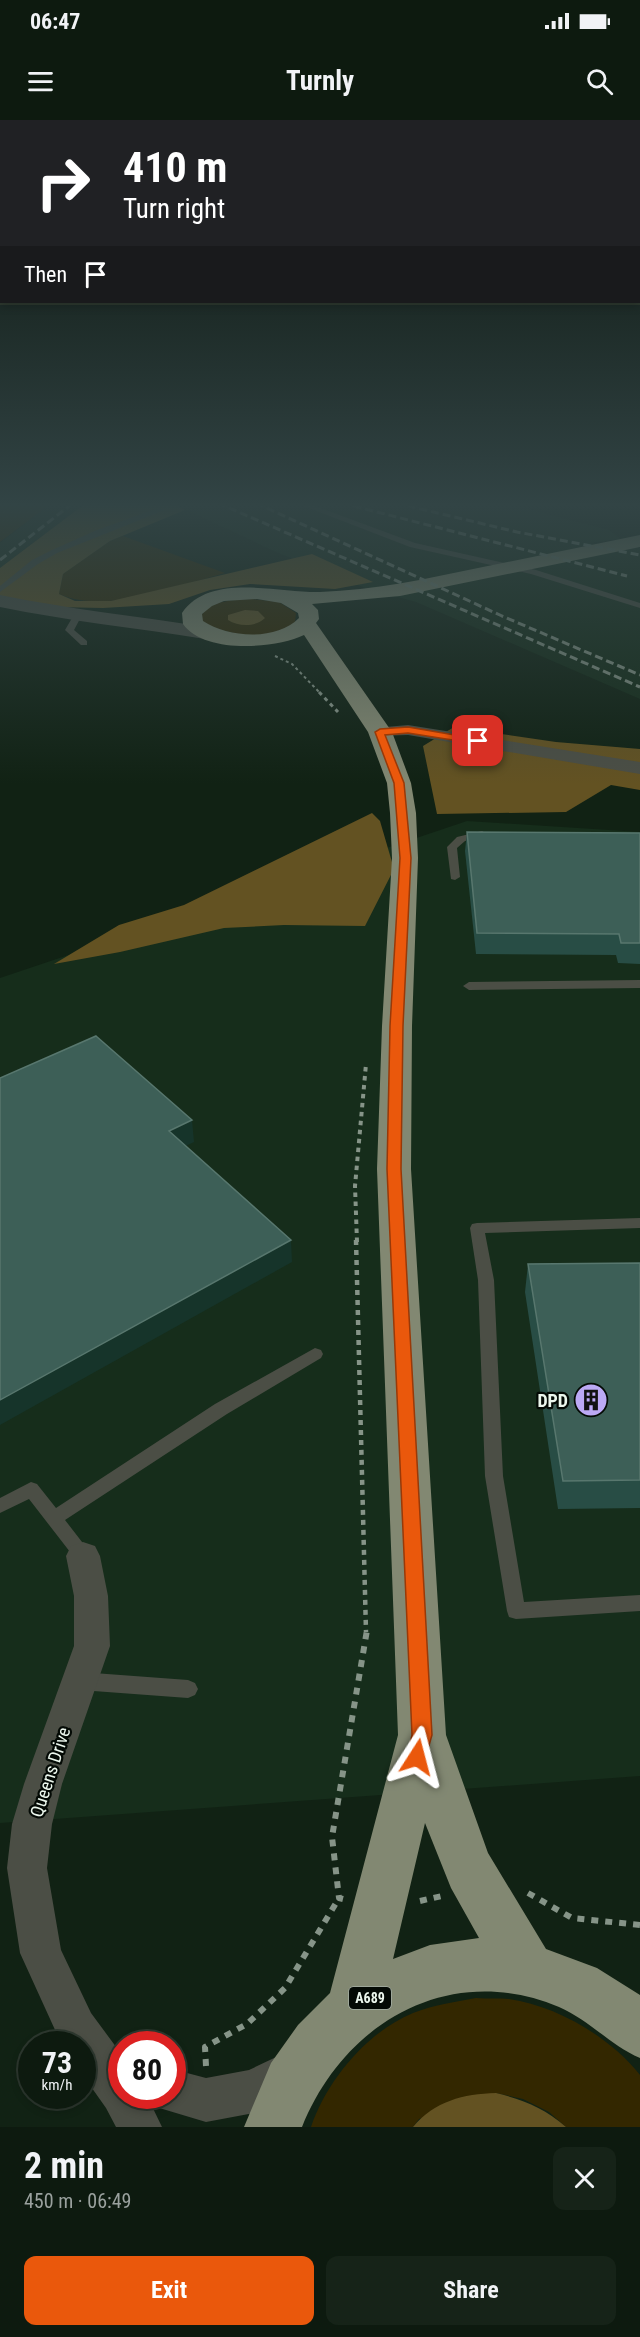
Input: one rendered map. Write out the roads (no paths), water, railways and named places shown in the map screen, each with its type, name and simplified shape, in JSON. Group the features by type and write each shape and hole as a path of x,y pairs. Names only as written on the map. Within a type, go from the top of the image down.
{"highway":[{"name":"A689","path":"201,604 227,597"},
{"name":"A689","path":"287,597 339,597"},
{"name":"A689","path":"287,597 303,605 308,619 341,678 380,732 399,783 405,858 397,1026 394,1169 422,1735 448,1819 469,1870 528,1970"},
{"name":"A689","path":"247,640 288,634 331,605 359,597"},
{"path":"201,604 192,613 191,618 197,628 205,633"},
{"name":"A689","path":"205,633 247,640 299,654 341,678"},
{"name":"A689","path":"354,2008 359,1903 422,1735"},
{"name":"A689","path":"273,2127 278,2110 299,2068 328,2031 354,2008 394,1983 437,1969 482,1964 528,1970 567,1982 628,2009"}],"street":[{"path":"0,601 78,615 114,618 205,633"},
{"path":"114,618 162,613 201,604"},
{"path":"380,732 408,730 640,768"},
{"name":"Queens Drive","path":"83,1556 91,1596 92,1646 43,1784 32,1824 27,1868 41,1953 76,2028 108,2071"},
{"path":"189,2095 254,2091 299,2068"},
{"name":"Queens Drive","path":"131,2109 140,2127"}],"lane":[{"path":"610,597 640,606"},
{"path":"78,615 69,630 84,643"},
{"path":"455,877 452,847 461,839 494,833"},
{"path":"469,986 640,984"},
{"path":"640,1223 477,1228 486,1280 494,1476 516,1611 640,1603"},
{"path":"54,1518 221,1409 315,1354"},
{"path":"0,1506 31,1489 83,1556"},
{"path":"80,1681 188,1689"}],"railway":[{"path":"433,597 640,687"},
{"path":"460,597 640,675"}],"place":[{"name":"DPD","path":"591,1400"}]}
